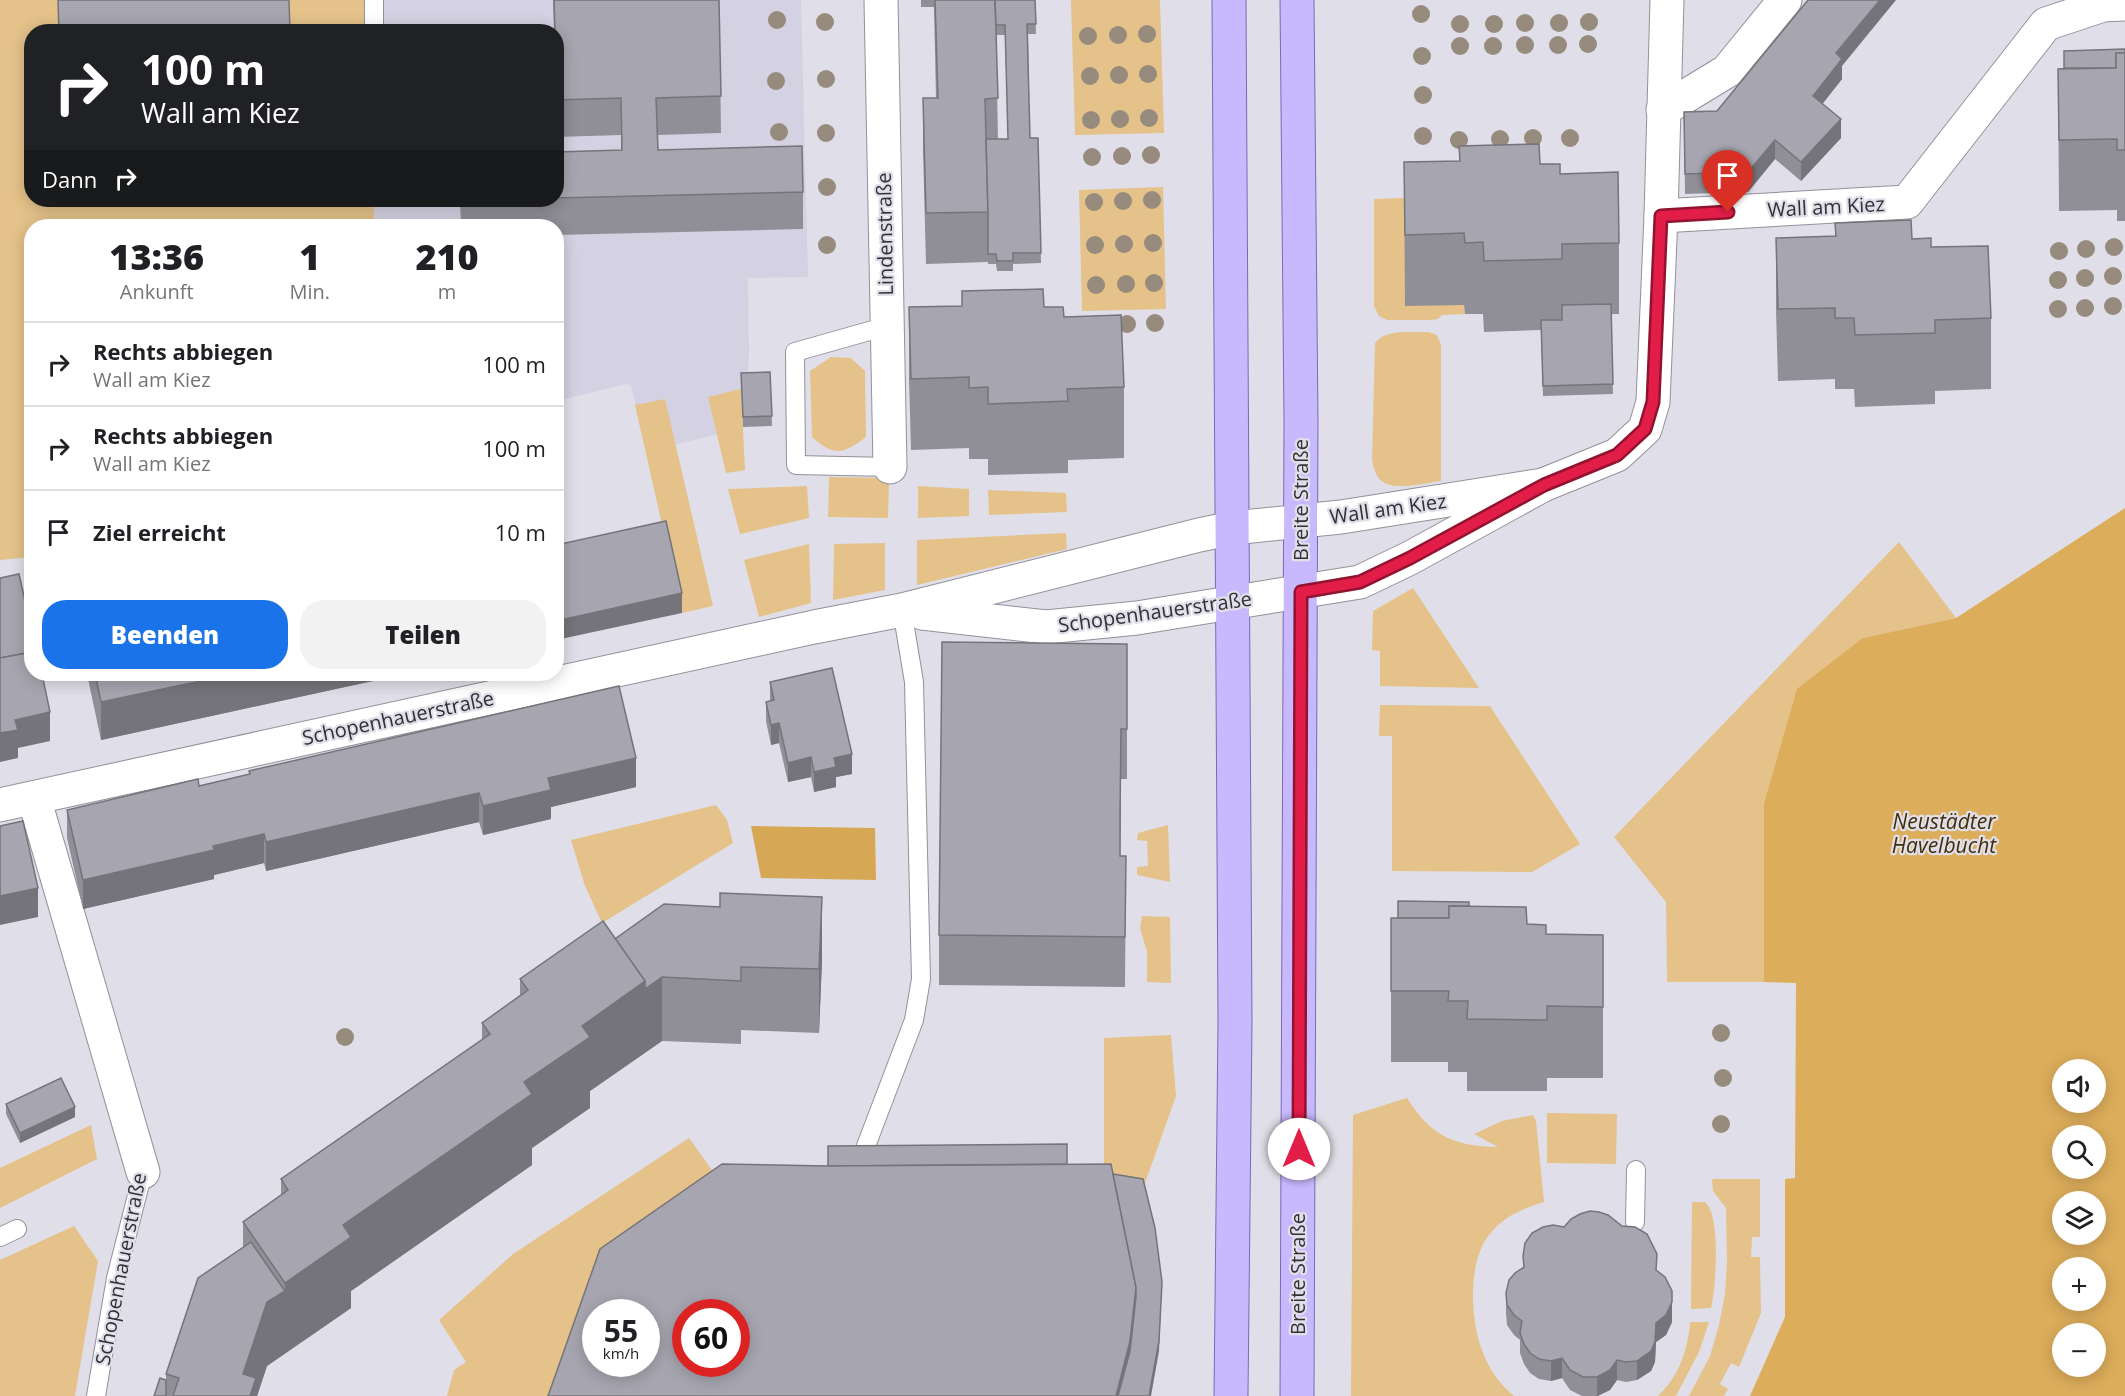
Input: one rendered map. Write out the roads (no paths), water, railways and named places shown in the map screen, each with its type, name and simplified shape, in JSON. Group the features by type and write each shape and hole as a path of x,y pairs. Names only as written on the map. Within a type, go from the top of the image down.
{"main road":[{"path":"1229,0 1234,1022 1231,1396"},
{"name":"Breite Straße","path":"1297,0 1301,521 1297,1396"}],"street":[{"name":"Lindenstraße","path":"881,0 890,467"},
{"path":"1661,216 1667,0"},
{"path":"1664,110 1727,71 1785,0"},
{"name":"Wall am Kiez","path":"1301,592 1360,582 1410,558 1544,485 1617,455 1645,429 1653,402 1661,216 1908,202 2046,24 2103,5 2125,4"},
{"name":"Wall am Kiez","path":"1233,528 1341,517 1544,485"},
{"name":"Schopenhauerstraße","path":"0,805 902,610 1233,528"},
{"name":"Schopenhauerstraße","path":"902,610 1046,627 1137,618 1301,592"},
{"name":"Schopenhauerstraße","path":"34,798 143,1172"}],"lane":[{"path":"374,0 374,24"},
{"path":"887,326 795,352 796,465 890,467"},
{"path":"850,1186 914,1020 921,979 914,682 902,610"},
{"path":"1635,1222 1636,1170"},
{"name":"Schopenhauerstraße","path":"96,1396 116,1278 143,1172"},
{"path":"0,1237 17,1229"}],"water":[{"name":"Neustädter Havelbucht","path":"2125,508 2125,1396 1750,1396 1785,1317 1785,1179 1795,1178 1796,983 1764,982 1764,804 1797,689 1863,638 1956,618"}]}
